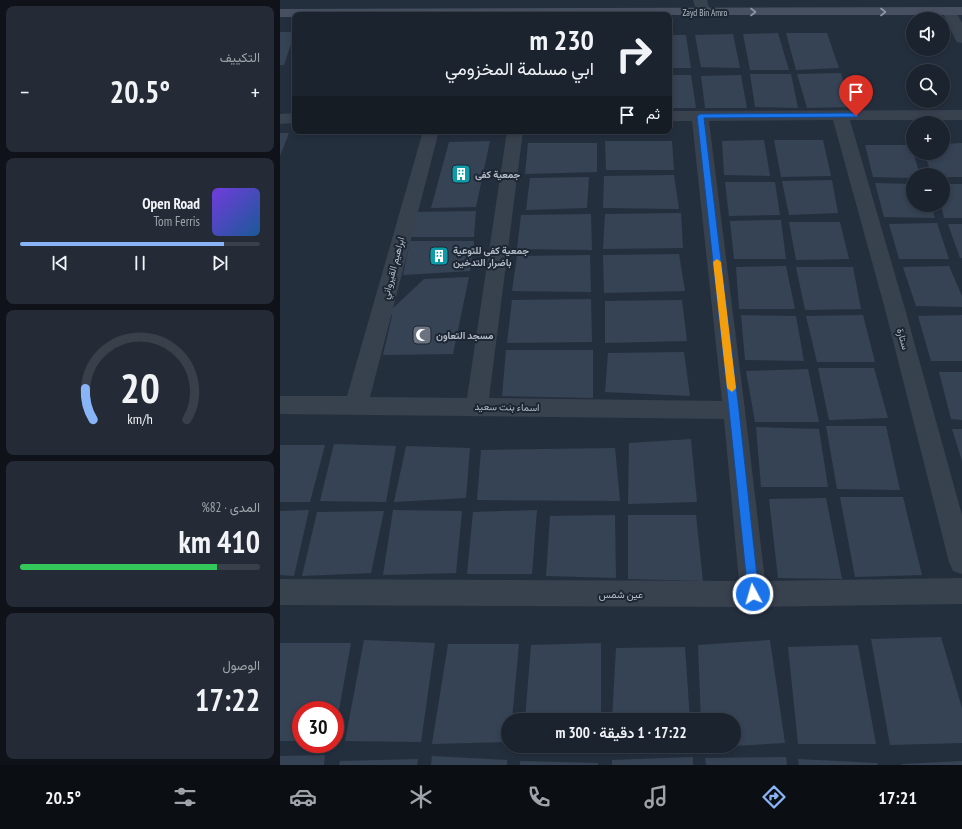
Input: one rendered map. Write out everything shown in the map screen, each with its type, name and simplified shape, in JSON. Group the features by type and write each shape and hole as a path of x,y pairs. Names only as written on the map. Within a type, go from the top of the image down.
{"main road":[{"name":"Zayd Bin Amro","path":"517,12 702,6 955,12"},
{"name":"Zayd Bin Amro","path":"280,13 292,13"}],"street":[{"path":"955,12 962,39"},
{"path":"672,116 962,115"},
{"path":"700,116 734,410 753,594"},
{"name":"ستارة","path":"840,116 895,309 962,562"},
{"path":"280,119 292,118"},
{"name":"ابراهيم القيرواني","path":"356,406 430,134"},
{"path":"477,407 516,134"},
{"name":"اسماء بنت سعيد","path":"280,405 734,410"},
{"name":"عين شمس","path":"280,592 753,594 962,591"}],"building":[{"path":"280,32 292,32 292,41 284,65 280,65"},
{"path":"778,33 789,70 750,70 743,34"},
{"path":"786,33 827,33 839,68 796,70"},
{"path":"733,34 740,68 701,67 695,35"},
{"path":"672,35 686,35 691,68 672,68"},
{"path":"841,73 850,107 807,108 797,74"},
{"path":"750,74 791,74 798,108 755,107"},
{"path":"672,75 691,75 696,108 672,108"},
{"path":"741,75 747,108 705,108 701,76"},
{"path":"280,133 289,133 280,156"},
{"path":"764,140 770,176 724,175 722,141"},
{"path":"774,140 823,140 831,176 781,177"},
{"name":"جمعية كفى","path":"490,141 476,207 431,208 449,142"},
{"path":"605,141 672,141 674,170 606,170"},
{"path":"528,143 597,143 597,172 525,174"},
{"path":"962,143 962,177 950,177 950,168 929,168 927,160 950,160 950,144"},
{"path":"865,145 906,145 906,160 916,160 918,168 906,168 906,178 873,177"},
{"path":"674,175 679,209 603,208 604,176"},
{"path":"589,177 587,208 526,210 530,178"},
{"path":"832,180 838,213 789,215 782,181"},
{"path":"725,182 775,182 780,215 729,216"},
{"path":"875,183 906,184 906,212 933,212 935,218 884,217"},
{"path":"950,184 962,184 962,218 944,218 943,212 950,212"},
{"path":"476,211 474,237 410,237 416,212"},
{"path":"681,213 683,248 603,249 605,214"},
{"path":"591,214 592,250 517,249 521,215"},
{"path":"781,220 786,259 734,259 730,221"},
{"path":"789,222 840,222 849,259 796,260"},
{"path":"937,223 949,259 899,259 889,224"},
{"path":"948,224 962,224 962,258 960,258"},
{"name":"جمعية كفى للتوعية باضرار التدخين","path":"410,241 474,241 470,271 403,275"},
{"path":"679,254 685,291 604,293 603,255"},
{"path":"590,255 591,292 512,291 517,256"},
{"path":"786,266 795,309 739,309 736,267"},
{"path":"949,266 962,296 962,307 916,306 903,267"},
{"path":"796,267 853,267 861,309 805,310"},
{"name":"مسجد التعاون","path":"469,277 453,354 383,355 392,316 390,311 424,279"},
{"path":"591,299 592,342 507,343 512,300"},
{"path":"682,300 687,341 605,343 605,301"},
{"path":"741,315 796,316 804,361 745,360"},
{"path":"863,315 875,362 817,362 806,316"},
{"path":"962,315 962,361 931,361 918,316"},
{"path":"506,350 593,350 593,398 502,396"},
{"path":"684,352 690,396 605,392 608,353"},
{"path":"818,368 874,368 888,418 829,420"},
{"path":"808,369 819,422 755,422 746,371"},
{"path":"939,372 962,372 962,420 951,419"},
{"path":"826,426 886,426 900,490 837,489"},
{"path":"756,427 819,429 828,487 761,487"},
{"path":"952,429 962,429 962,461"},
{"path":"691,439 697,502 628,504 629,443"},
{"path":"334,444 396,446 386,502 320,501"},
{"path":"280,445 325,445 310,502 280,502"},
{"path":"406,446 470,448 466,498 394,502"},
{"path":"615,448 620,501 477,500 481,450"},
{"path":"840,497 903,497 922,575 855,577"},
{"path":"826,498 842,579 778,578 769,499"},
{"path":"309,510 294,576 280,575 280,511"},
{"path":"393,510 462,511 456,573 383,575"},
{"path":"537,510 532,574 467,574 473,512"},
{"path":"384,511 371,573 302,576 317,512"},
{"path":"615,515 616,578 546,576 550,516"},
{"path":"628,515 696,515 703,581 628,579"},
{"path":"941,637 962,708 962,743 890,745 871,639"},
{"path":"364,640 435,643 421,742 345,741"},
{"path":"770,640 785,743 741,746 741,713 701,713 698,645"},
{"path":"280,643 351,643 341,701 292,701 292,741 280,741"},
{"path":"601,643 601,713 526,713 531,645"},
{"path":"448,644 519,644 513,713 501,713 501,742 432,744"},
{"path":"858,645 876,744 798,744 788,647"},
{"path":"685,647 690,713 612,713 616,648"},
{"path":"325,755 324,765 280,765 280,756"},
{"path":"432,756 507,760 507,765 431,765"},
{"path":"693,757 693,765 612,765 612,760"},
{"path":"786,757 787,765 706,765 705,758"},
{"path":"418,759 417,765 339,765 340,761"},
{"path":"798,759 877,763 878,765 799,765"},
{"path":"520,761 598,763 598,765 520,765"},
{"path":"962,761 962,765 902,765 902,764"}],"slow traffic":[{"path":"717,262 732,388"}],"place":[{"name":"جمعية كفى","path":"461,174"},
{"name":"جمعية كفى للتوعية باضرار التدخين","path":"439,256"},
{"name":"مسجد التعاون","path":"422,335"}],"route":[{"path":"753,594 734,410 700,116 856,116"}]}
